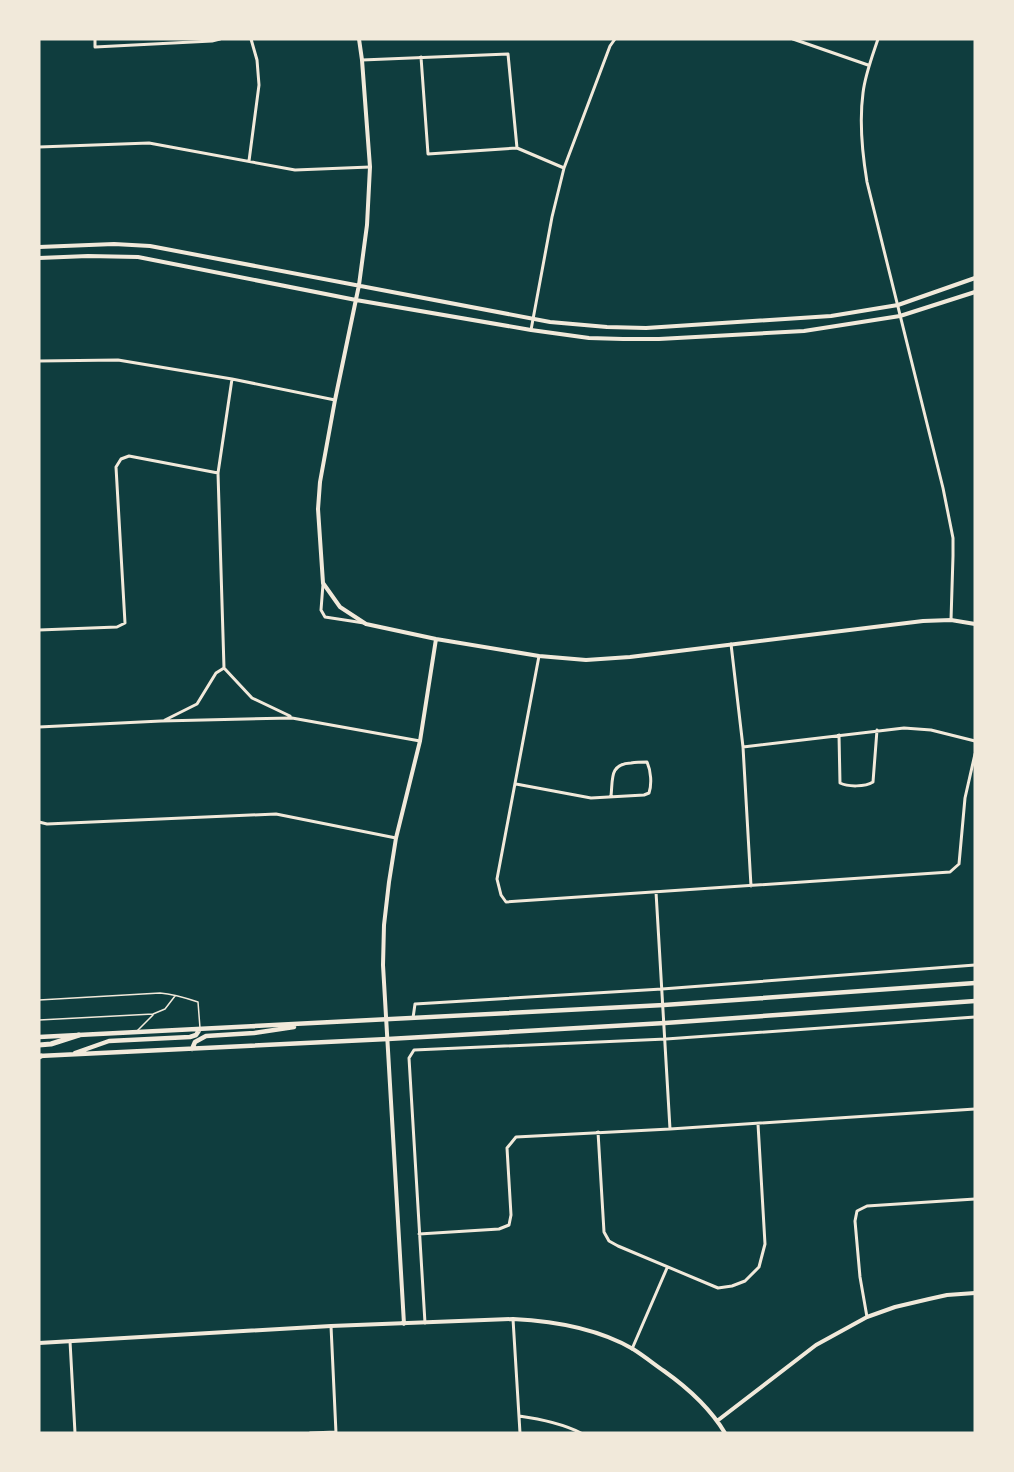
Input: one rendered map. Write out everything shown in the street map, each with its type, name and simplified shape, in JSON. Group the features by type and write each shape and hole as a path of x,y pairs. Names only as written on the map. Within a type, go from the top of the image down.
{"main road":[{"path":"39,1037 663,1005 975,983"},
{"path":"40,1056 665,1023 975,1001"},
{"path":"192,1049 195,1042 206,1036 254,1033 318,1023"},
{"path":"69,1055 109,1041 190,1037 196,1035 200,1029"},
{"path":"39,1045 51,1044 79,1035"}],"street":[{"path":"95,39 95,47 220,39"},
{"path":"249,161 259,85 257,60 251,39"},
{"path":"359,39 370,167 367,225 359,285 320,482 318,509 323,583 321,610 324,617 539,656 586,660 630,657 923,621 951,620 975,624"},
{"path":"531,330 552,217 564,168 610,46 615,39"},
{"path":"794,39 869,65"},
{"path":"878,39 863,91 860,125 862,155 944,488 953,538 951,620"},
{"path":"362,60 508,54 516,148"},
{"path":"421,57 428,154 516,148 564,168"},
{"path":"39,147 149,143 295,170 370,167"},
{"path":"39,247 114,244 150,246 579,326 646,328 831,316 898,305 975,278"},
{"path":"39,258 138,257 356,300 589,338 659,339 804,332 900,316 975,292"},
{"path":"39,361 118,360 232,379 335,400"},
{"path":"232,379 218,473 224,668 252,698 292,718"},
{"path":"39,630 117,627 125,624 116,467 121,459 129,456 218,473"},
{"path":"323,583 340,607 366,624"},
{"path":"404,1324 383,965 384,925 396,838 420,741 436,639"},
{"path":"731,644 743,747 751,886"},
{"path":"539,656 497,879 501,895 506,902 950,872 959,864 965,798 975,754"},
{"path":"161,721 197,704 216,673 224,668"},
{"path":"39,727 292,718 420,741"},
{"path":"743,747 904,728 931,730 975,741"},
{"path":"839,735 840,783 868,785 873,782 877,730"},
{"path":"516,784 591,798 644,795 649,793 651,787 650,768 647,762 624,763 617,766 611,796"},
{"path":"39,822 47,825 276,814 396,838"},
{"path":"656,892 670,1129"},
{"path":"412,1018 415,1004 662,989 975,965"},
{"path":"425,1323 409,1058 414,1050 666,1039 975,1017"},
{"path":"419,1234 500,1229 509,1225 511,1215 507,1148 516,1137 975,1109"},
{"path":"598,1132 604,1232 609,1241 667,1268 718,1288 745,1281 759,1267 765,1244 758,1124"},
{"path":"867,1317 860,1277 855,1221 857,1211 867,1206 975,1199"},
{"path":"632,1349 667,1268"},
{"path":"717,1421 816,1345 867,1317 911,1303 947,1295 975,1293"},
{"path":"513,1319 520,1433"},
{"path":"39,1343 331,1326 536,1320 576,1327 632,1349 680,1382 696,1397 725,1433"},
{"path":"310,1433 336,1432 331,1326"},
{"path":"70,1341 75,1433"},
{"path":"519,1416 546,1419 581,1433"}],"lane":[{"path":"39,1000 160,993 198,1002 200,1029"},
{"path":"39,1020 153,1014 165,1009 175,996"},
{"path":"136,1033 153,1014"}]}
